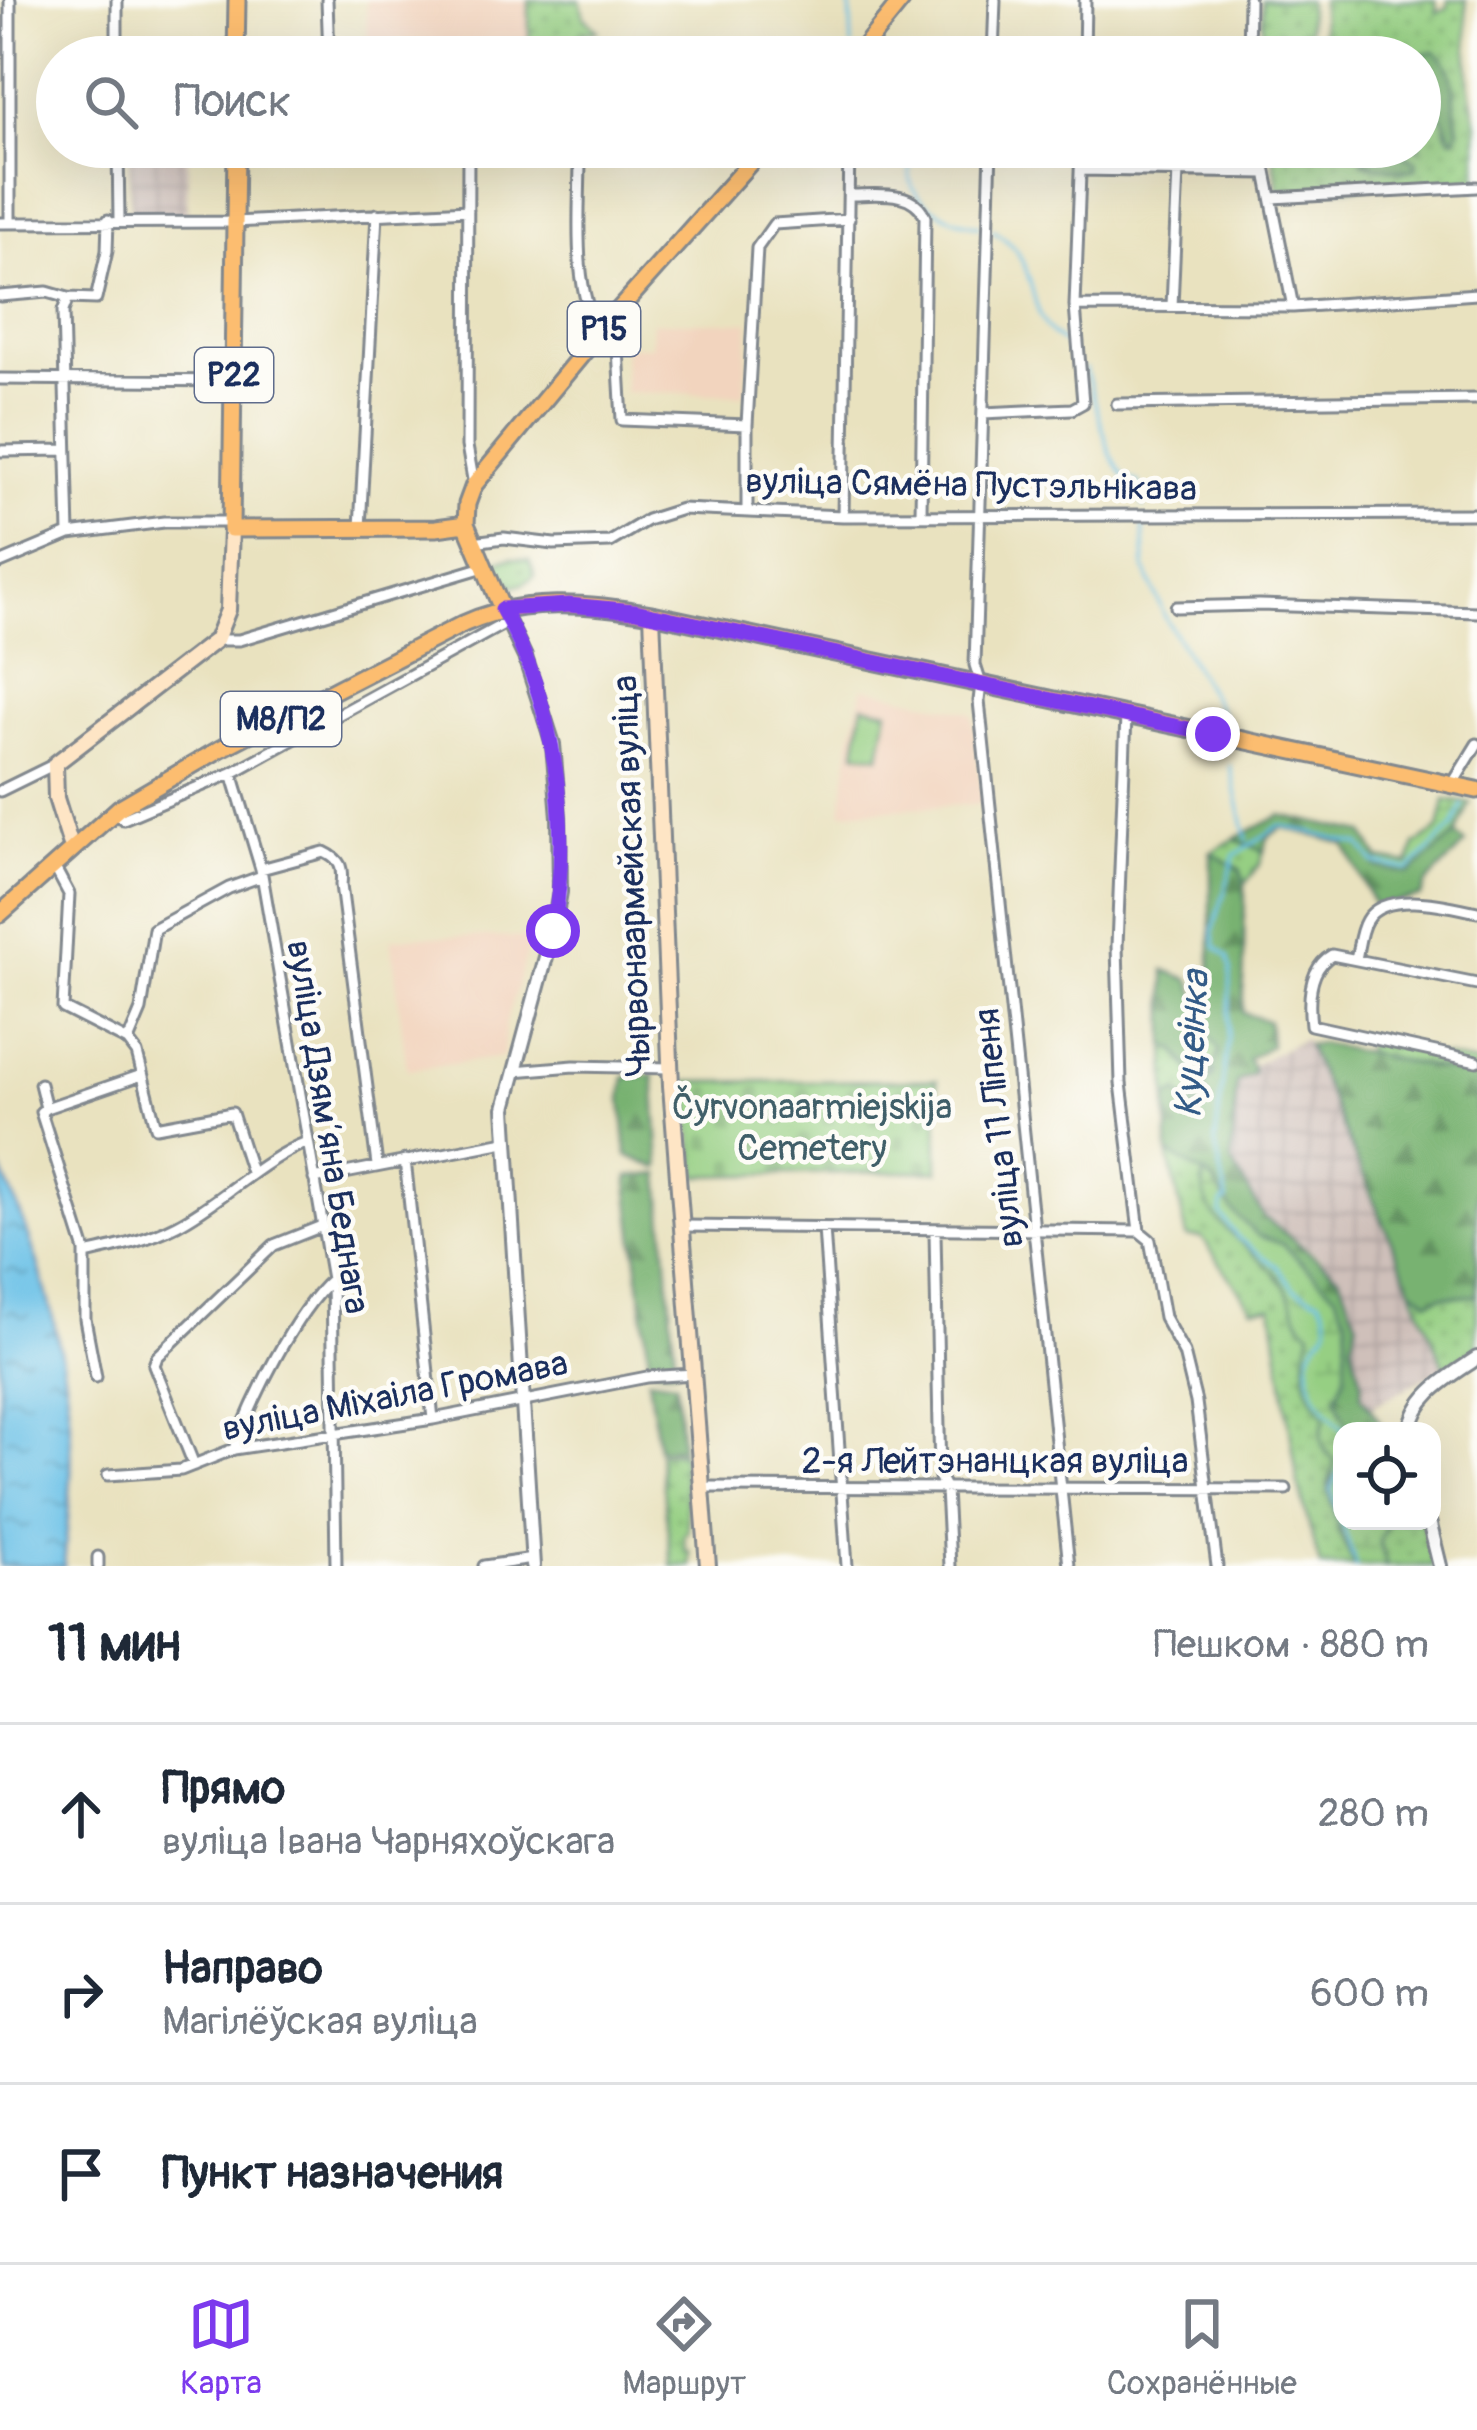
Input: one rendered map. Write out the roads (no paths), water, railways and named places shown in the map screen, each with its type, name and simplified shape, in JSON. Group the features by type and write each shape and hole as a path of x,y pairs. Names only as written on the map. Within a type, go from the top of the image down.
{"main road":[{"path":"236,0 236,36"},
{"path":"873,36 902,0"},
{"name":"Р22","path":"216,640 228,610 236,168"},
{"name":"Р15","path":"466,524 466,504 474,485 616,313 745,168"},
{"path":"231,525 436,529 466,524 506,615"},
{"name":"М8/П2","path":"0,914 114,812 220,749 463,624 569,605 652,614 1477,790"},
{"name":"Чырвонаармейская вуліца","path":"652,614 670,1068 708,1566"},
{"path":"72,849 56,798 55,764 216,640"}],"street":[{"path":"10,0 5,223 235,222 468,210"},
{"path":"117,0 118,36"},
{"path":"327,0 328,36"},
{"path":"993,36 994,0"},
{"path":"1084,36 1085,0"},
{"path":"1248,36 1249,0"},
{"path":"0,296 47,292 96,299 114,220 117,168"},
{"path":"468,168 467,446 474,485"},
{"path":"580,168 578,238 590,319 598,335"},
{"path":"843,516 849,168"},
{"name":"вуліца 11 Ліпеня","path":"990,168 974,665 981,684 1070,1566"},
{"path":"1265,168 1293,307"},
{"path":"983,413 1072,409 1083,404 1075,306 1080,170 1266,173"},
{"path":"1172,306 1178,171"},
{"path":"1272,198 1477,188"},
{"path":"850,195 905,197 922,207 925,217 921,515"},
{"path":"360,528 377,214"},
{"path":"747,510 747,424 758,248 774,224 849,219"},
{"path":"1075,306 1293,307 1477,293"},
{"path":"68,298 63,311 69,534"},
{"path":"616,313 622,420 747,424"},
{"path":"0,379 234,381"},
{"path":"1117,404 1477,399"},
{"path":"0,451 64,451"},
{"name":"вуліца Сямёна Пустэльнікава","path":"473,542 504,538 554,544 610,542 666,512 980,517 1477,514"},
{"path":"0,563 69,534 164,522 231,525"},
{"path":"216,640 253,636 484,567"},
{"path":"1176,608 1259,605 1477,612"},
{"path":"114,812 123,820 232,772 506,615 539,695 553,744 560,892 505,1108 533,1562 484,1566"},
{"path":"1126,716 1117,946 1121,1083 1139,1231"},
{"path":"1452,785 1477,744"},
{"path":"0,791 55,764"},
{"name":"вуліца Дзямʼяна Беднага","path":"232,772 261,872 332,1279 336,1566"},
{"path":"128,1041 141,1010 154,929 261,872 324,852 337,857 343,868 377,1166"},
{"path":"54,866 69,894 63,1008 128,1041 137,1054 156,1127 232,1113 251,1172"},
{"path":"1356,958 1364,924 1376,910 1420,901 1477,912"},
{"path":"1477,984 1332,955 1314,974 1311,1025 1477,1061"},
{"path":"513,1071 574,1066 670,1068"},
{"path":"96,1377 86,1319 85,1254 41,1112 142,1075"},
{"path":"40,1084 46,1108"},
{"path":"85,1254 129,1244 179,1224 276,1154 307,1142"},
{"path":"314,1179 505,1142"},
{"path":"405,1160 433,1419"},
{"path":"194,1465 154,1365 157,1357 274,1246 322,1226"},
{"path":"683,1226 1139,1231 1150,1240 1164,1317 1184,1353 1196,1402 1216,1566"},
{"path":"824,1228 847,1566"},
{"path":"935,1232 940,1478 946,1489 950,1566"},
{"path":"234,1449 244,1421 313,1296 332,1279"},
{"path":"1412,1422 1426,1396 1477,1358"},
{"name":"вуліца Міхаіла Громава","path":"107,1475 181,1470 234,1449 433,1419 647,1377 694,1375"},
{"name":"2-я Лейтэнанцкая вуліца","path":"703,1486 1286,1489"},
{"path":"1431,1530 1440,1566"}],"water":[{"path":"0,1167 42,1277 61,1356 71,1435 64,1566 0,1566"}],"waterway":[{"path":"850,0 852,36"},
{"path":"911,168 914,189 922,200 979,226"},
{"path":"992,230 1021,258 1043,321 1068,345"},
{"path":"1085,369 1110,453 1123,476 1139,483 1143,507"},
{"path":"1143,522 1145,569 1165,617 1222,714"},
{"path":"1230,766 1247,840"},
{"name":"Куцеінка","path":"1337,1422 1323,1405 1310,1375 1311,1352 1328,1327 1320,1299 1295,1289 1278,1267 1238,1238 1221,1215 1227,1200 1215,1143 1231,968 1228,957 1216,947 1213,932 1235,855 1280,825 1360,845 1374,863 1409,870 1453,827 1463,805"},
{"name":"Куцеінка","path":"1333,1485 1333,1496"},
{"name":"Куцеінка","path":"1344,1530 1356,1566"}],"park label":[{"name":"Čyrvonaarmiejskija Cemetery","path":"812,1128"}]}
